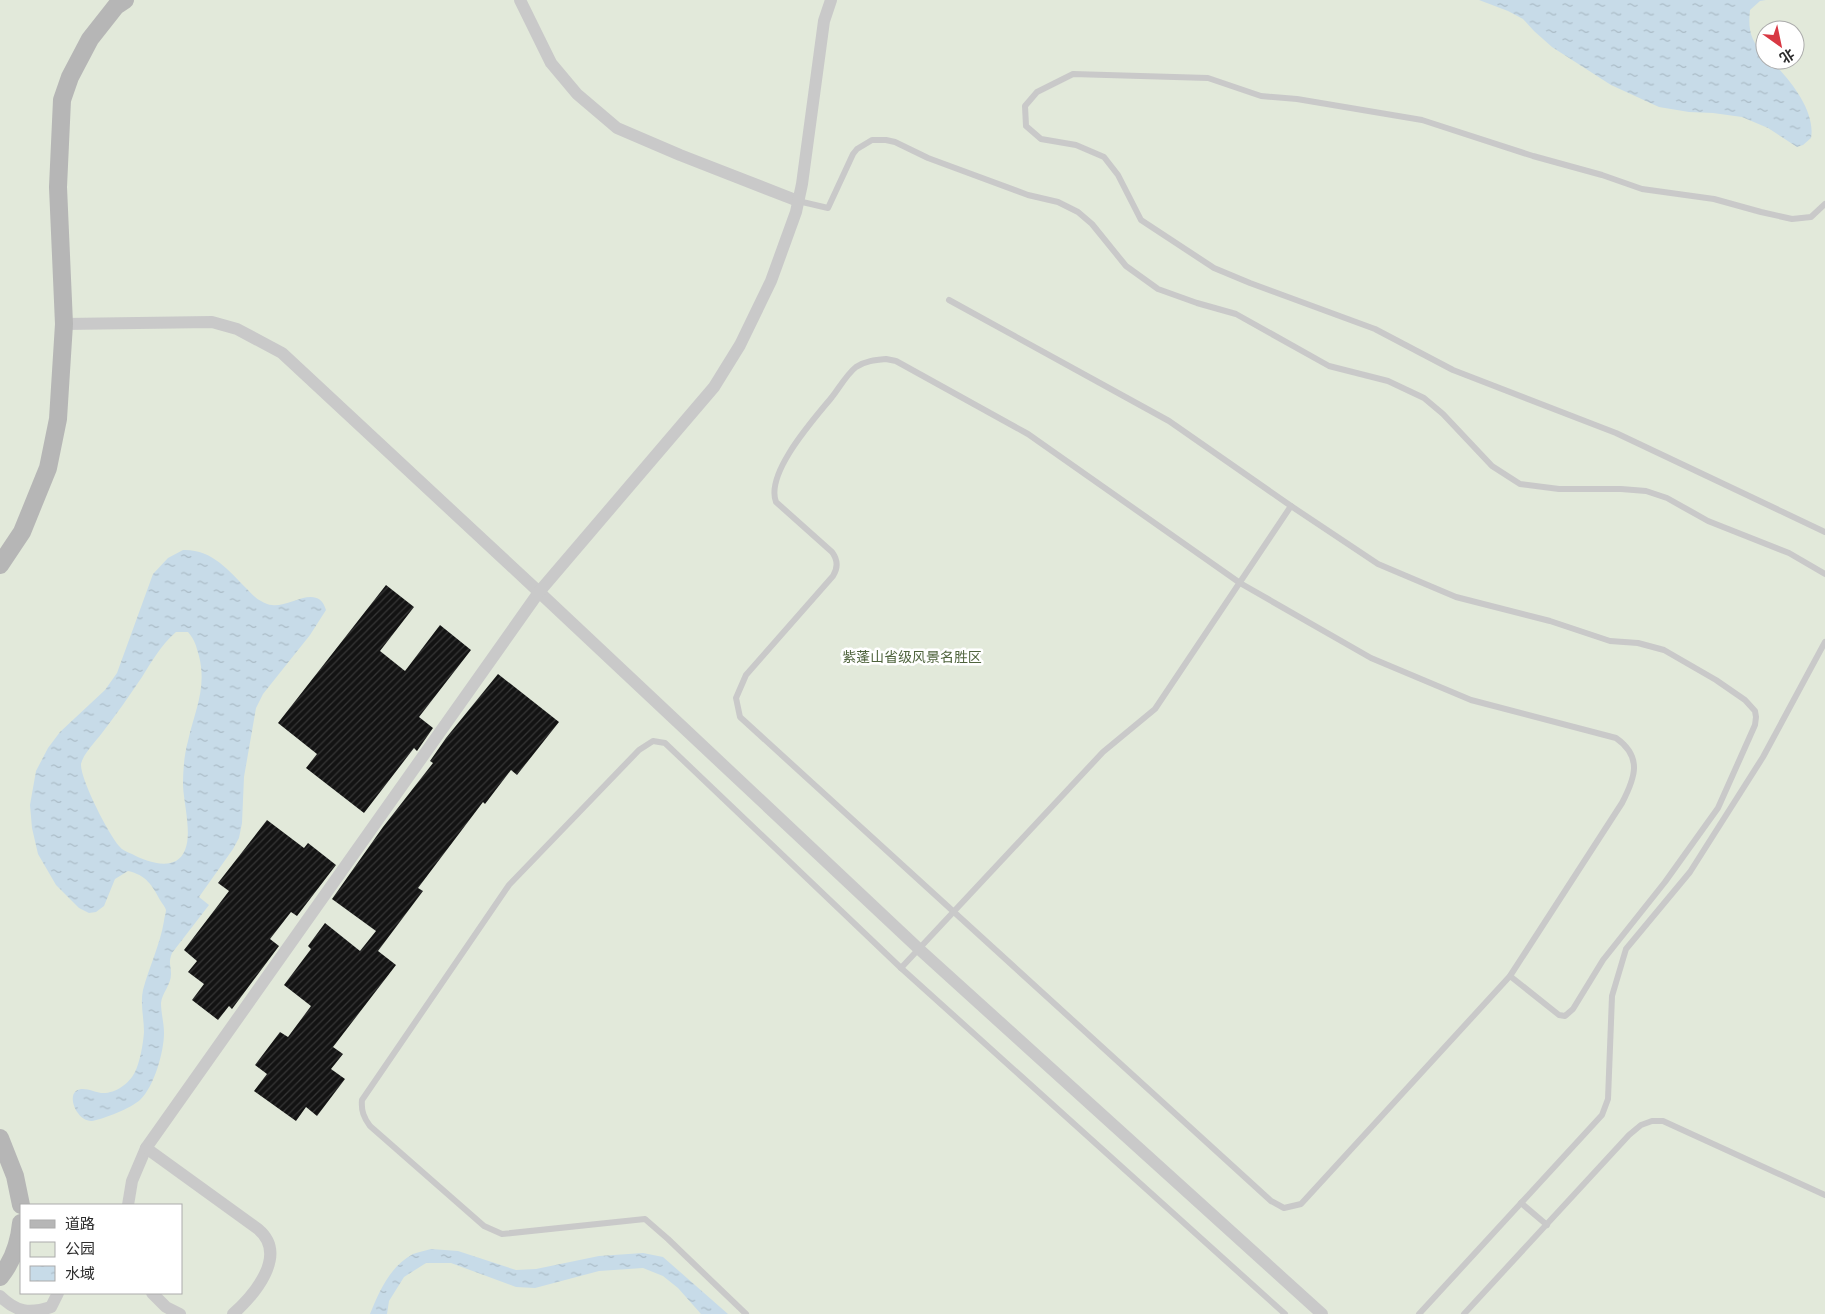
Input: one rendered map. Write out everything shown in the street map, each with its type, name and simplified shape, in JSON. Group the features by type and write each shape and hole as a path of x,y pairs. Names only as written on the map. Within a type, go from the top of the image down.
{"street":[{"path":"0,565 22,532 48,468 58,419 64,324 58,187 62,100 70,77 90,39 116,6 125,0"},
{"path":"520,0 551,63 577,94 617,128 798,201"},
{"path":"128,1204 132,1182 146,1148 539,592 714,387 740,345 771,281 796,212 824,22 831,0"},
{"path":"64,324 212,322 237,329 282,353 919,949 1322,1314"},
{"path":"0,1138 21,1204"},
{"path":"146,1148 258,1229 266,1238 270,1247 269,1267 252,1294 233,1314"},
{"path":"0,1277 14,1257 20,1237"},
{"path":"0,1296 19,1312 32,1313 50,1307 57,1294"},
{"path":"153,1294 166,1307 180,1314"}],"lane":[{"path":"1825,204 1811,218 1792,219 1714,198 1642,189 1422,120 1297,99 1261,96 1208,78 1073,74 1037,92 1025,106 1026,126 1041,139 1076,145 1104,156 1118,175 1141,220 1214,268 1375,329 1453,370 1616,433 1825,532"},
{"path":"798,201 828,208 849,160 857,149 872,140 895,142 928,158 1028,195 1058,202 1078,212 1092,224 1126,266 1158,289 1236,314 1329,366 1388,381 1424,398 1492,466 1520,484 1559,489 1646,491 1667,498 1708,521 1788,553 1825,574"},
{"path":"949,300 1169,421 1378,564 1456,597 1550,621 1610,640 1638,643 1664,650 1716,680 1745,700 1754,711 1756,717 1755,725 1718,808 1666,882 1603,960 1573,1009 1565,1016 1559,1015 1510,976"},
{"path":"886,359 896,361 1028,434 1240,583 1371,658 1471,700 1616,738 1628,748 1634,764 1631,786 1622,803 1510,976 1301,1204 1284,1208 1271,1201 953,913 740,717 736,698 746,675 836,572 837,564 834,554 781,508 774,498 774,487 792,446 854,368 874,360 886,359"},
{"path":"901,968 1103,752 1155,709 1291,506"},
{"path":"1418,1314 1602,1115 1608,1099 1612,996 1626,949 1690,872 1763,757 1825,642"},
{"path":"746,1314 645,1219 502,1234 484,1226 370,1126 364,1118 362,1111 362,1100 509,885 638,750 653,741 665,743 901,968 1285,1314"},
{"path":"1464,1314 1629,1135 1641,1125 1663,1121 1825,1196"},
{"path":"1521,1203 1547,1225"}],"green space":[{"name":"紫蓬山省级风景名胜区","path":"0,0 1825,0 1825,1314 0,1314"}],"water":[{"path":"1479,0 1766,0 1760,1 1750,10 1749,23 1755,43 1755,70 1780,70 1793,85 1809,117 1811,138 1803,145 1797,147 1768,128 1742,117 1659,107 1611,85 1552,47 1523,19"},
{"path":"183,550 203,553 219,562 255,597 265,603 279,605 310,597 317,598 322,602 326,610 310,635 263,694 256,708 244,777 242,823 239,838 199,897 209,905 172,953 170,962 171,978 161,1003 164,1041 150,1087 136,1103 117,1113 92,1121 82,1118 78,1114 73,1104 74,1094 82,1089 101,1093 111,1092 125,1084 135,1072 144,1037 143,990 160,939 166,910 148,881 128,871 115,879 104,906 96,912 89,913 79,908 56,885 38,854 32,828 30,805 36,771 48,748 60,732 105,690 117,673 153,574 168,558","holes":["176,632 188,632 194,640 197,649 202,678 184,764 183,786 188,836 185,850 181,857 175,861 161,864 125,851 114,840 85,782 81,764 87,752 161,648"]},
{"path":"431,1249 458,1251 516,1270 536,1269 599,1256 643,1253 663,1257 728,1314 701,1314 678,1288 663,1276 643,1268 599,1271 535,1288 516,1287 451,1263 426,1263 404,1277 389,1301 387,1314 370,1314 386,1280 398,1265 413,1254"}],"building":[{"path":"386,585 414,607 380,651 405,671 440,625 471,650 419,717 433,728 417,751 414,748 364,813 306,768 317,754 278,723"},
{"path":"498,674 559,722 517,775 511,770 485,804 483,802 418,888 423,891 378,951 396,965 333,1047 343,1054 331,1069 345,1079 317,1116 306,1107 296,1121 254,1091 267,1074 255,1065 280,1032 288,1037 311,1006 284,985 311,949 308,946 325,923 360,951 376,931 332,899 383,827 433,763 430,761 446,738"},
{"path":"267,820 304,848 308,843 336,865 297,916 291,912 270,939 279,946 232,1009 229,1006 218,1020 192,1000 204,984 188,972 197,961 184,950 229,891 218,883"}]}
